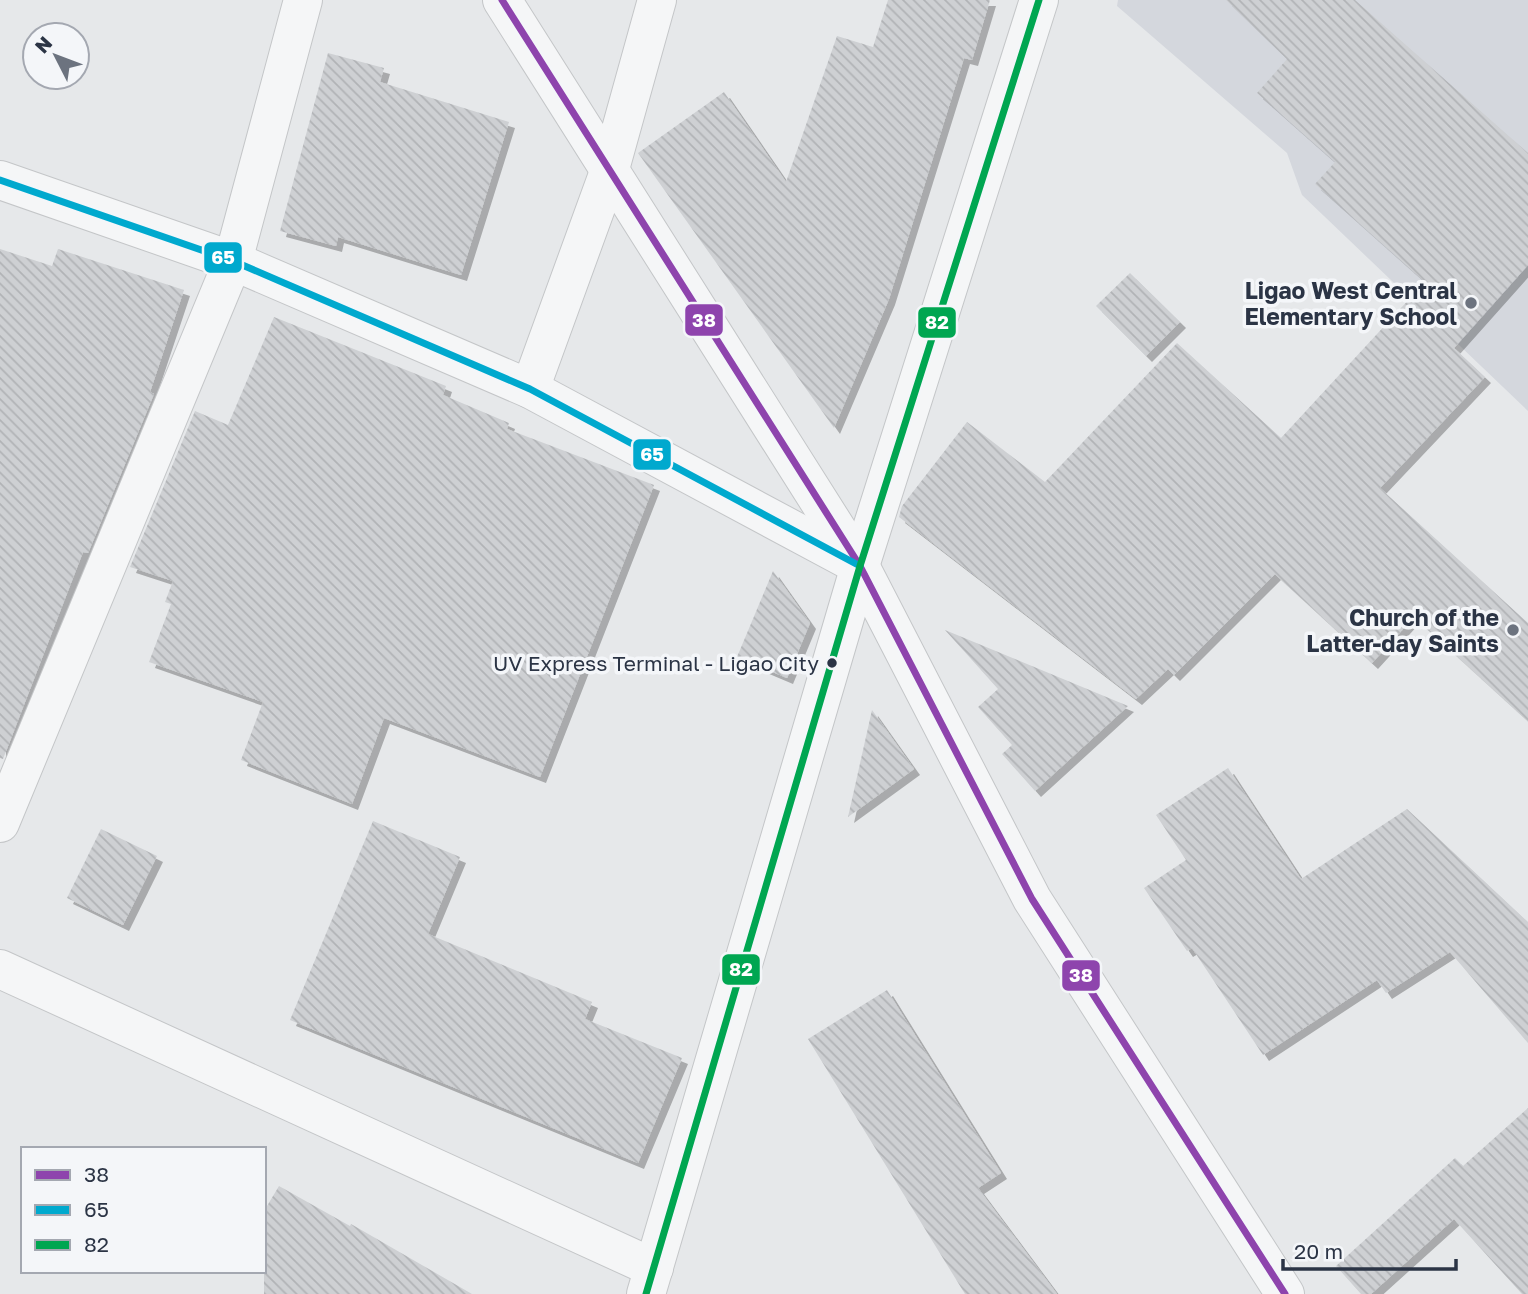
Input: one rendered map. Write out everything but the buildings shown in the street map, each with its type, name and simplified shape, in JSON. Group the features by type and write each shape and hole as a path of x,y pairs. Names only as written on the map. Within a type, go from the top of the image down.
{"street":[{"path":"0,823 233,261 303,0"},
{"path":"502,0 860,566 1032,899 1285,1294"},
{"path":"530,389 610,169 657,0"},
{"path":"0,969 650,1281 860,566 1039,0"},
{"path":"0,180 233,261 530,389 860,566"}],"shaded area":[{"name":"Ligao West Central Elementary School","path":"1118,0 1528,0 1528,411 1302,195 1287,153 1117,6"}],"transit line":[{"name":"38","path":"502,0 860,566 1032,899 1285,1294"},
{"name":"82","path":"646,1294 860,566 1039,0"},
{"name":"65","path":"0,180 233,261 530,389 860,566"}],"place":[{"name":"Ligao West Central Elementary School","path":"1471,303"},
{"name":"Church of the Latter-day Saints","path":"1513,630"},
{"name":"UV Express Terminal - Ligao City","path":"832,663"}]}
